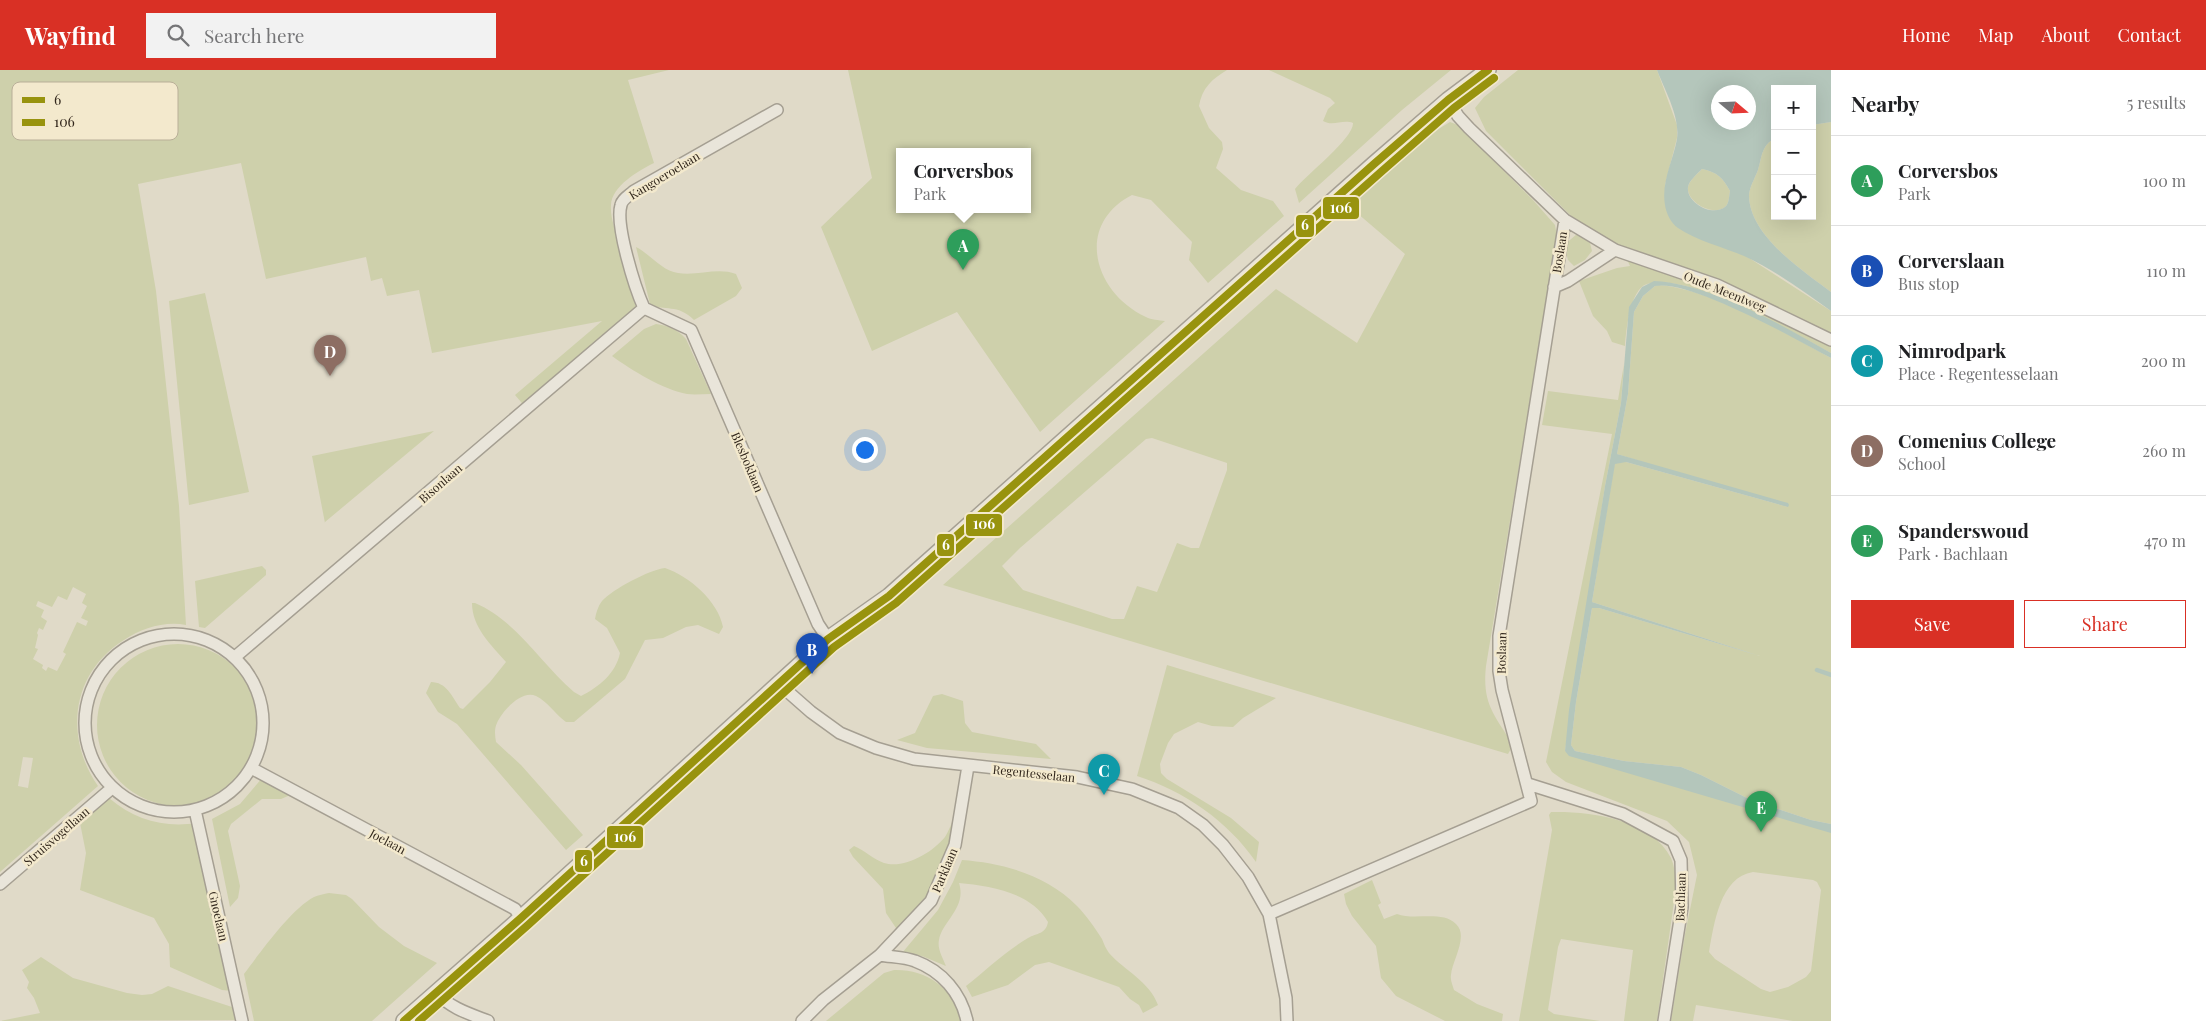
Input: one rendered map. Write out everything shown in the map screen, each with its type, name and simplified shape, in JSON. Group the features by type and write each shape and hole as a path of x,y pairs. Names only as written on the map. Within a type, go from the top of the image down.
{"street":[{"path":"404,1021 522,918 778,683 828,640 889,596 1448,100 1488,70"},
{"name":"Oude Meentweg","path":"1448,100 1458,116 1469,128 1565,220 1615,250 1717,285 1831,340"},
{"name":"Kangoeroelaan","path":"644,308 636,292 619,219 621,203 634,191 777,110"},
{"name":"Boslaan","path":"1269,914 1531,800 1502,690 1499,672 1499,636 1565,220"},
{"path":"1554,287 1568,281 1615,250"},
{"name":"Blesboklaan","path":"644,308 691,330 818,624 828,640"},
{"name":"Bisonlaan","path":"235,657 644,308"},
{"path":"162,634 187,634 218,645 235,657 253,681 263,710 262,740 251,768 236,787 217,802 195,810 173,813 150,810 130,801 112,788 96,768 87,745 85,720 89,695 100,673 117,654 138,641 162,634"},
{"name":"Regentesselaan","path":"778,683 811,712 840,733 914,759 1077,777 1132,789 1179,808 1203,825 1224,845 1248,877 1269,914 1286,998 1287,1021"},
{"name":"Parklaan","path":"802,1021 822,1000 880,955 930,901 955,844 968,766"},
{"name":"Joelaan","path":"251,768 515,909 522,918"},
{"name":"Bachlaan","path":"1528,784 1623,814 1673,841 1681,860 1682,907 1664,1021"},
{"name":"Struisvogellaan","path":"0,884 112,788"},
{"name":"Gnoelaan","path":"195,810 242,1021"},
{"path":"880,955 915,961 946,979 964,1005 967,1021"},
{"path":"437,993 443,1000 460,1010 488,1021"}],"green space":[{"path":"0,70 669,70 628,80 654,163 621,185 612,198 611,205 611,215 636,307 633,316 527,409 515,395 602,321 432,353 419,290 387,296 382,278 371,281 366,257 266,279 241,163 138,184 156,291 179,506 186,625 154,626 138,632 106,654 93,670 84,688 78,707 77,727 80,747 87,767 98,786 0,872","holes":["73,587 86,594 82,603 87,606 81,618 88,621 86,626 77,622 63,652 66,654 57,671 48,667 46,671 42,668 43,665 33,659 38,649 35,648 37,633 39,628 43,630 47,621 41,617 44,610 36,606 38,601 52,607 58,596 67,600","23,757 33,758 28,788 18,786"]},
{"path":"848,70 1227,70 1208,85 1199,106 1209,128 1222,142 1223,149 1216,168 1241,190 1273,201 1284,216 1208,283 1189,260 1192,242 1151,200 1132,195 1114,208 1102,223 1097,240 1098,258 1103,276 1114,292 1128,306 1148,318 1165,321 1040,432 957,312 872,351 821,227 872,178"},
{"path":"1269,70 1451,70 1402,110 1299,203 1295,189 1346,138 1353,123 1327,123 1323,121 1328,109 1335,103 1330,98"},
{"path":"1518,70 1657,70 1677,125 1677,138 1665,185 1746,256 1831,311 1831,353 1740,306 1687,286 1665,282 1647,284 1641,287 1630,311 1625,346 1612,342 1607,331 1593,316 1579,281 1617,268 1630,266 1621,247 1571,216 1486,131 1475,108 1484,97"},
{"path":"1450,122 1458,125 1533,200 1555,225 1557,236 1486,666 1485,679 1488,700 1495,716 1513,745 1508,754 943,585 1276,289 1357,343 1405,254 1350,207 1435,131","holes":["1152,438 1227,463 1227,470 1199,548 1191,548 1177,543 1157,592 1137,586 1124,619 1112,619 1023,590 1002,566 1020,548 1146,439"]},
{"path":"1831,122 1831,292 1793,263 1768,238 1758,225 1752,211 1749,196 1763,152 1771,140 1771,220 1816,220 1816,124"},
{"path":"1702,169 1719,176 1730,191 1727,205 1721,209 1715,210 1702,207 1691,198 1688,187"},
{"path":"1577,234 1590,243 1592,251 1585,260 1574,266 1568,260 1564,245"},
{"path":"636,247 672,272 685,274 722,271 736,274 742,288 736,296 694,320 682,311 650,304"},
{"path":"1659,285 1703,295 1725,303 1831,358 1831,824 1811,820 1751,800 1681,767 1624,761 1575,751 1571,745 1576,702 1592,608 1599,608 1760,656 1592,602 1616,462 1626,462 1788,507 1617,454 1628,394 1634,312 1643,296"},
{"path":"205,293 249,492 189,505 169,301"},
{"path":"656,324 672,328 686,339 711,394 678,392 658,384 612,356 644,329"},
{"path":"1624,364 1621,403 1605,486 1565,751 1831,829 1831,1021 1793,1021 1696,1005 1693,1021 1671,1021 1697,875 1689,842 1667,821 1566,782 1552,772 1546,762 1612,434 1542,425 1548,391 1618,400","holes":["1753,872 1817,882 1821,890 1811,971 1806,977 1788,987 1770,992 1761,989 1715,959 1709,952 1720,903 1733,883 1742,876"]},
{"path":"434,431 325,522 325,523 312,456"},
{"path":"262,566 266,570 266,575 205,628 199,627 195,581"},
{"path":"665,568 693,583 709,599 720,617 723,627 719,634 698,625 686,627 663,638 645,640 625,679 574,722 566,722 544,701 531,695 519,698 513,702 503,713 496,725 496,742 521,765 583,835 566,850 457,724 438,712 426,693 431,682 441,684 448,690 460,708 463,709 490,682 506,662 479,628 473,612 472,603 475,603 490,611 516,631 562,681 581,696 606,679 615,667 620,653 607,628 595,619 601,603 614,591 632,581 650,572"},
{"path":"178,644 194,646 209,651 223,658 235,668 245,680 252,694 257,709 259,725 257,741 252,756 245,770 235,782 223,792 209,799 194,804 178,806 162,804 147,799 133,792 121,782 111,770 104,756 99,741 97,725 99,709 104,694 111,680 121,668 133,658 147,651 162,646"},
{"path":"1167,665 1276,698 1243,718 1233,727 1212,726 1198,722 1174,734 1168,743 1160,764 1161,773 1167,779 1231,818 1259,842 1256,862 1232,833 1204,809 1171,790 1137,776"},
{"path":"942,694 963,701 965,723 972,732 1036,744 1051,759 927,748 897,740 915,733 933,696"},
{"path":"263,777 292,792 281,799 262,799 231,824 228,831 240,886 238,898 230,907 212,819 240,804"},
{"path":"109,798 129,812 150,821 173,824 197,823 232,991 222,990 170,967 169,944 154,918 80,890 86,853 80,823"},
{"path":"1551,812 1583,813 1601,816 1635,826 1650,834 1662,845 1671,858 1677,881 1657,1021 1624,1021 1633,950 1561,939 1558,947 1548,1010 1554,1014 1600,1021 1519,1021 1552,830 1549,815"},
{"path":"953,820 942,866 919,908 898,931 886,913 883,889 853,857 849,850 854,846 884,863 900,864 909,862 933,849 945,837"},
{"path":"962,860 993,864 1024,872 1065,895 1087,917 1109,953 1149,989 1158,1005 1143,1013 1139,1005 1130,999 1119,987 1049,962 1035,965 1008,985 972,997 966,986 1012,949 1028,938 1041,933 1048,922 1041,912 1021,897 984,886 959,883 960,900 939,940 940,950 946,966 922,956 902,953 938,910"},
{"path":"1372,880 1381,903 1378,905 1384,919 1397,914 1411,917 1443,918 1456,924 1460,929 1461,935 1451,975 1454,990 1477,1004 1503,1014 1502,1021 1445,1021 1396,996 1381,978 1376,946 1352,916 1346,904 1344,894"},
{"path":"329,893 346,895 379,927 404,946 437,963 372,1021 254,1021 244,974 276,932 296,911 314,897"},
{"path":"41,957 73,978 127,993 152,994 168,986 235,1008 238,1020 0,1021 40,1013 34,998 27,988 29,982 22,970"},
{"path":"894,970 917,973 937,983 952,999 960,1021 826,1021 884,973"}],"shaded area":[{"path":"1657,70 1831,70 1831,122 1816,124 1816,85 1771,85 1771,140 1763,152 1749,196 1752,211 1758,225 1768,238 1793,263 1831,292 1831,311 1766,267 1744,256 1693,237 1675,226 1671,221 1664,196 1677,139 1677,130 1668,95","holes":["1702,169 1712,172 1725,182 1730,191 1727,205 1715,210 1702,207 1696,203 1691,198 1688,187"]},
{"path":"1654,281 1699,290 1745,308 1831,353 1831,358 1770,325 1692,292 1671,286 1655,286 1643,296 1634,312 1628,394 1617,454 1788,503 1789,505 1788,507 1626,462 1615,464 1592,602 1760,656 1599,608 1592,608 1576,702 1571,745 1575,751 1624,761 1681,767 1751,800 1811,820 1831,824 1831,833 1569,756 1565,751 1569,710 1605,486 1621,403 1629,307 1642,287"}],"waterway":[{"path":"1817,670 1831,675"}],"transit line":[{"name":"6","path":"404,1021 521,918 828,639 889,596 1374,164 1448,100 1488,70"},
{"name":"106","path":"419,1021 528,925 834,647 896,603 1381,172 1454,108 1494,78"}],"place":[{"name":"Corversbos","path":"963,270"},
{"name":"Comenius College","path":"330,376"},
{"name":"Corverslaan","path":"812,674"},
{"name":"Nimrodpark","path":"1104,795"},
{"name":"Spanderswoud","path":"1761,832"}]}
